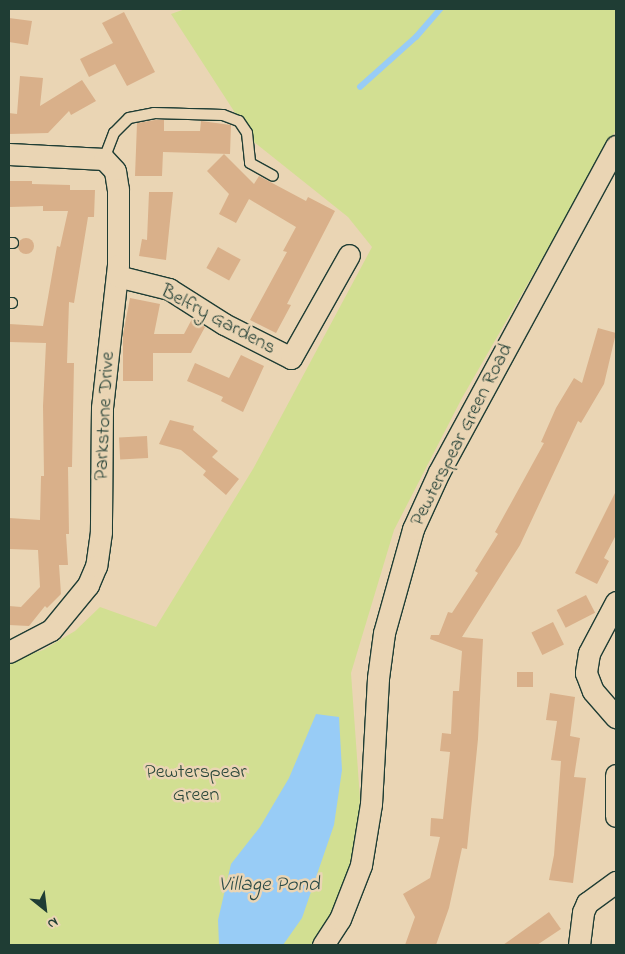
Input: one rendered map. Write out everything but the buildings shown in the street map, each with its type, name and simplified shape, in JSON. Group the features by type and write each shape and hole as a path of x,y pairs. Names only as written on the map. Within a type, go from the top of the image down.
{"street":[{"name":"Pewterspear Green Road","path":"323,945 340,919 360,865 371,804 378,678 384,633 413,529 444,463 610,178 616,146"},
{"path":"9,154 97,157"},
{"name":"Parkstone Drive","path":"9,652 51,630 88,585 96,566 101,532 102,407 116,276 118,190 114,171 97,157"},
{"name":"Belfry Gardens","path":"116,276 169,289 224,324 291,358 348,255"},
{"path":"616,602 589,653 586,673 593,691 616,717"},
{"path":"616,775 616,816"},
{"path":"579,945 583,912 587,903 616,882"}],"lane":[{"path":"97,157 114,133 129,118 154,113 223,115 239,122 247,133 250,163 273,176"}],"green space":[{"name":"Pewterspear Green","path":"185,9 616,9 616,130 462,398 394,530 351,673 360,799 358,865 316,945 9,945 9,661 43,650 75,631 100,607 156,627 253,469 372,247 348,217 254,142 171,14"}],"water":[{"name":"Village Pond","path":"316,714 339,717 342,770 334,825 302,918 283,945 219,945 218,920 231,864 260,827 289,778"}],"waterway":[{"path":"360,87 416,37 440,9"}]}
